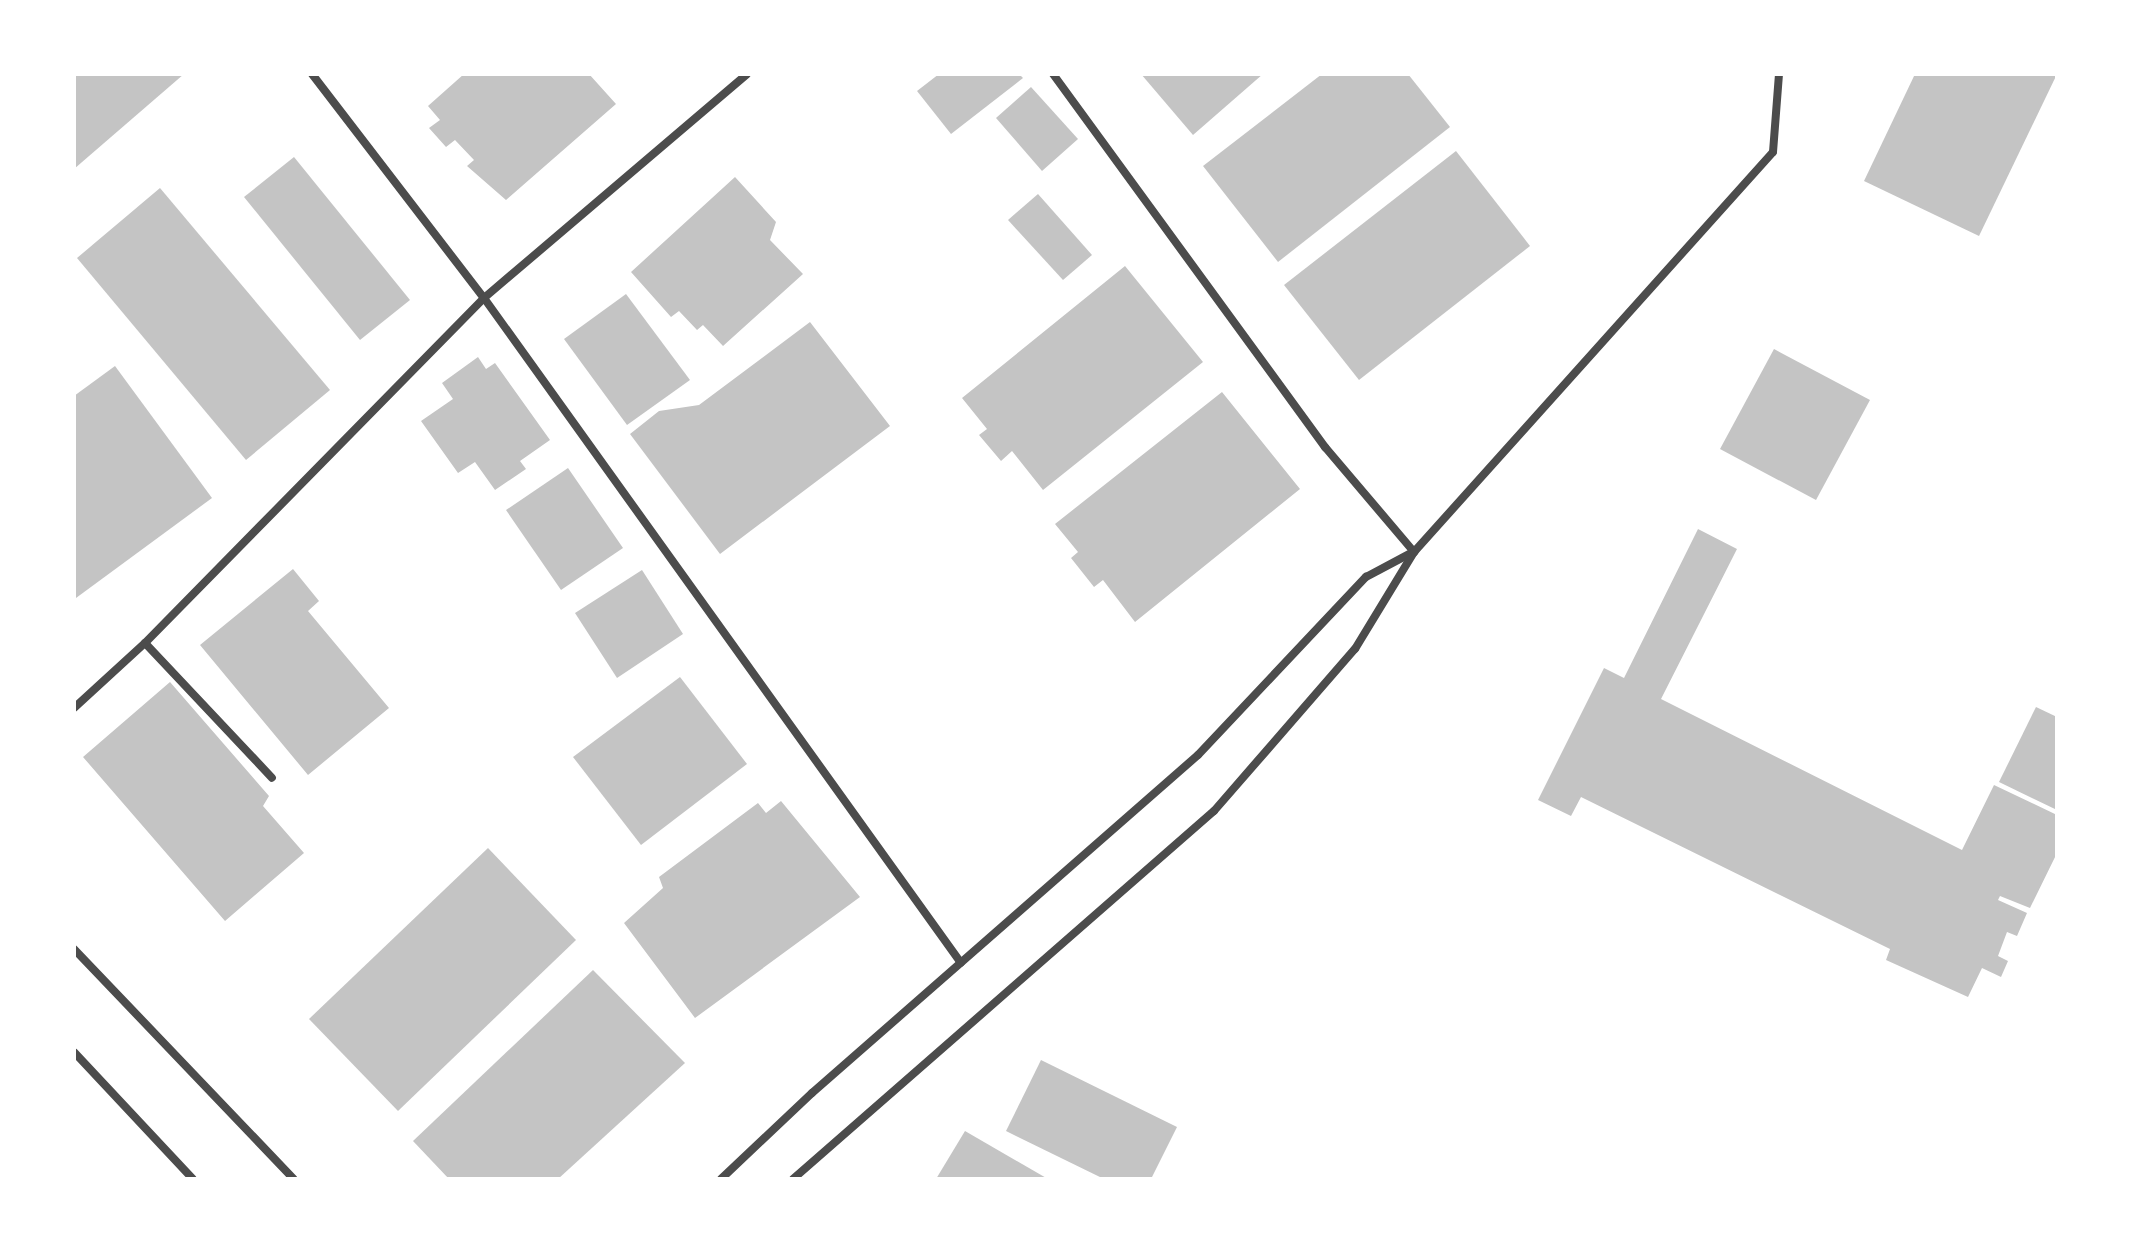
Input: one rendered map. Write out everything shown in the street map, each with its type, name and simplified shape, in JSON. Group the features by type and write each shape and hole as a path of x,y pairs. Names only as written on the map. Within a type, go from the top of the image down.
{"street":[{"path":"312,74 484,298 961,963"},
{"path":"74,708 145,643 484,298 747,74"},
{"path":"1053,74 1325,447 1414,552"},
{"path":"793,1179 1214,811 1355,649 1414,552 1773,152 1779,74"},
{"path":"721,1179 1198,755 1366,577 1414,552"},
{"path":"145,643 272,778"},
{"path":"74,949 294,1179"},
{"path":"74,1052 193,1179"}],"building":[{"path":"74,74 184,74 74,169"},
{"path":"464,74 589,74 616,104 506,200 467,166 474,160 455,140 446,147 429,128 440,120 428,106"},
{"path":"939,74 1019,74 1023,78 951,134 917,91"},
{"path":"1141,74 1263,74 1193,135"},
{"path":"1322,74 1408,74 1450,127 1278,262 1203,166"},
{"path":"1915,74 2057,74 1979,236 1864,181"},
{"path":"1031,87 1078,139 1042,171 996,118"},
{"path":"1456,151 1530,246 1359,380 1284,285"},
{"path":"294,157 410,300 360,340 244,197"},
{"path":"735,177 776,222 770,240 803,274 723,346 703,325 697,330 679,311 671,317 631,272"},
{"path":"160,188 330,390 246,460 77,258"},
{"path":"1038,194 1092,255 1063,280 1008,220"},
{"path":"1125,266 1203,362 1043,490 1012,451 1001,461 979,435 987,429 962,398"},
{"path":"626,294 690,380 627,425 564,339"},
{"path":"810,322 890,426 720,554 630,434 659,411 699,405"},
{"path":"1774,349 1870,400 1816,500 1720,449"},
{"path":"478,357 486,369 495,363 550,440 520,461 526,469 495,490 475,462 458,473 421,421 453,399 442,383"},
{"path":"115,366 212,498 76,598 74,396"},
{"path":"1222,392 1300,489 1135,622 1103,580 1094,587 1071,558 1078,552 1055,524"},
{"path":"568,468 623,548 561,590 506,510"},
{"path":"1698,529 1737,549 1661,699 1962,850 1994,785 2057,815 2057,853 2030,908 2000,896 1998,900 2027,913 2017,936 2007,932 1998,956 2008,961 2001,977 1982,968 1968,997 1886,960 1890,949 1581,797 1571,816 1538,800 1604,668 1624,678"},
{"path":"293,569 319,601 308,611 389,708 308,775 200,645"},
{"path":"642,570 683,634 617,678 575,613"},
{"path":"680,677 747,764 641,845 573,757"},
{"path":"170,682 269,796 263,806 304,853 225,921 83,757"},
{"path":"2036,707 2057,717 2057,810 1999,782"},
{"path":"781,801 860,897 695,1018 624,923 663,888 659,877 758,803 766,813"},
{"path":"488,848 576,940 398,1111 309,1019"},
{"path":"593,970 685,1063 558,1179 449,1179 413,1141"},
{"path":"1041,1060 1177,1127 1151,1179 1104,1179 1006,1131"},
{"path":"965,1131 1048,1179 936,1179"}]}
